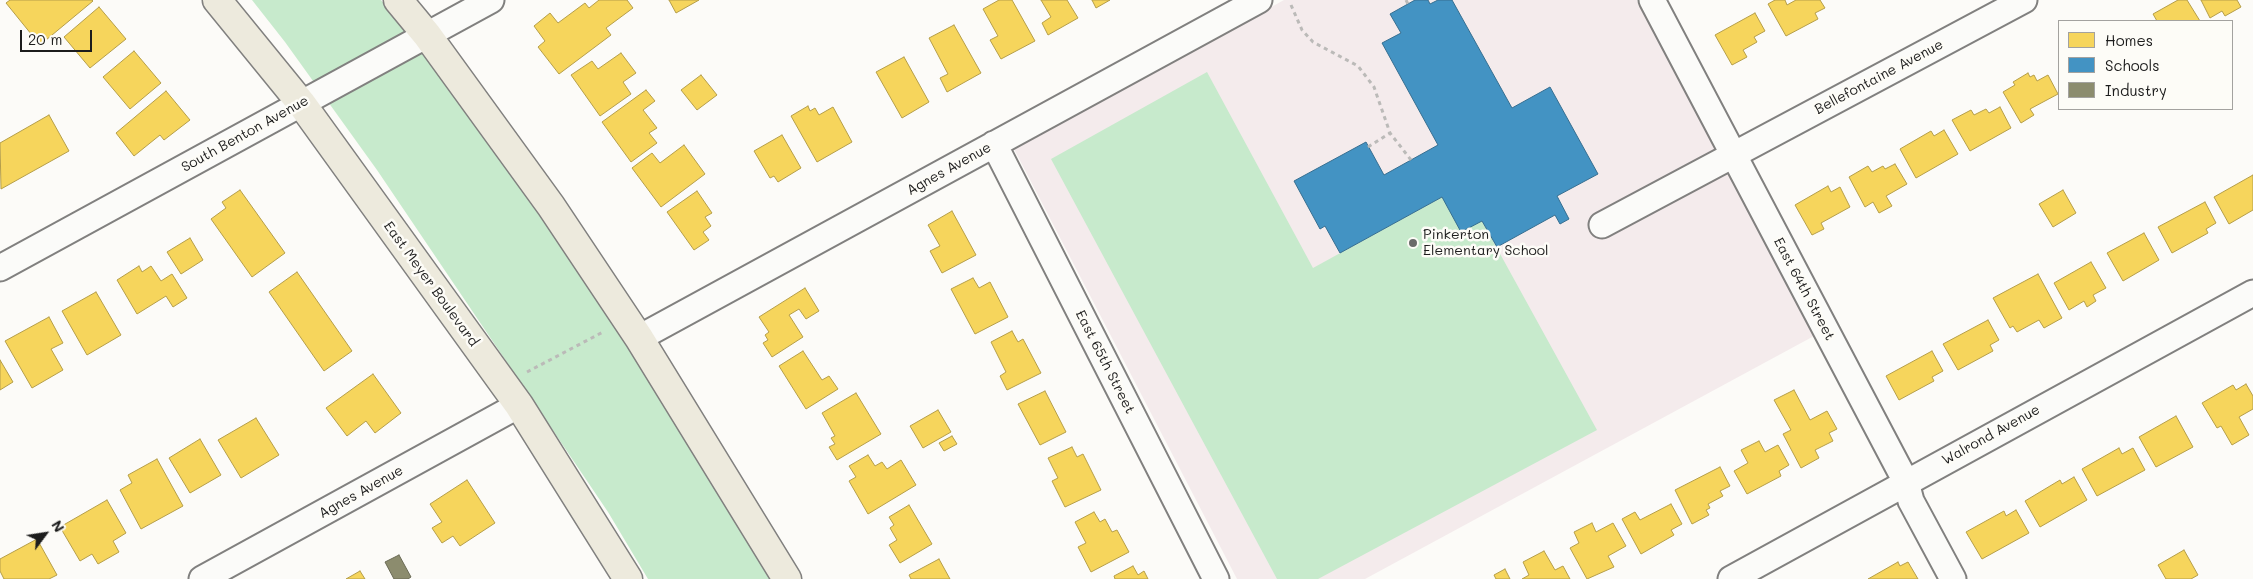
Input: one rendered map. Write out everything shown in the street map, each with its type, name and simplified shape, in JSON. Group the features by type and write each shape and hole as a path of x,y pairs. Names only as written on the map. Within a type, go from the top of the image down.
{"main road":[{"name":"East Meyer Boulevard","path":"217,0 301,104 519,404 628,579"},
{"path":"398,0 427,35 551,206 639,338 787,579"}],"street":[{"name":"South Benton Avenue","path":"0,268 491,0"},
{"name":"Agnes Avenue","path":"639,338 1259,0"},
{"name":"East 64th Street","path":"1652,0 1906,482 1911,501 1953,579"},
{"name":"Bellefontaine Avenue","path":"1602,225 2024,0"},
{"name":"East 65th Street","path":"994,144 1216,579"},
{"name":"Walrond Avenue","path":"1730,579 2253,293"},
{"name":"Agnes Avenue","path":"202,579 519,404"}],"path":[{"path":"1291,6 1302,30 1313,42 1358,66 1374,87 1390,133 1411,160"},
{"path":"1368,147 1390,133"},
{"path":"524,374 604,331"}],"shaded area":[{"name":"Pinkerton Elementary School","path":"1284,0 1637,0 1814,336 1365,579 1237,579 1014,149"}],"green space":[{"path":"252,0 381,0 492,144 642,366 771,579 648,579 608,512 377,170 285,42"},
{"path":"1207,72 1313,268 1442,197 1482,221 1597,430 1318,579 1277,579 1051,159"}],"building: Homes":[{"path":"10,0 93,1 40,45 6,3"},
{"path":"599,0 627,0 633,8 606,28 611,35 559,74 538,47 545,41 534,26 550,13 558,23 585,3 589,8"},
{"path":"669,0 699,0 676,13"},
{"path":"999,0 1012,0 1035,41 1001,59 990,40 998,36 983,9"},
{"path":"1041,0 1067,0 1078,18 1048,35 1042,23 1051,17"},
{"path":"1092,0 1110,0 1096,8"},
{"path":"1775,0 1785,0 1787,5 1796,0 1820,0 1825,8 1815,13 1818,19 1786,36 1768,4"},
{"path":"2178,0 2187,0 2199,20 2156,20 2153,14"},
{"path":"2201,0 2237,0 2241,7 2225,16 2222,11 2210,18"},
{"path":"99,7 126,39 90,68 64,37"},
{"path":"1755,13 1765,31 1754,37 1757,42 1743,50 1747,57 1732,65 1715,35"},
{"path":"954,25 981,73 947,92 940,78 948,74 929,38"},
{"path":"134,51 161,83 130,109 103,77"},
{"path":"621,53 636,73 623,82 631,94 600,116 571,75 592,61 598,69"},
{"path":"904,57 929,102 902,118 876,72"},
{"path":"2028,73 2030,77 2034,75 2037,81 2048,75 2058,94 2030,109 2034,115 2021,123 2003,92 2015,85 2013,82"},
{"path":"701,75 717,95 697,110 681,90"},
{"path":"646,90 655,101 643,110 657,128 649,133 657,143 631,162 602,122"},
{"path":"166,91 190,120 164,140 160,135 134,156 116,133"},
{"path":"808,106 810,111 815,108 819,115 833,107 852,142 817,162 791,116"},
{"path":"2000,107 2011,128 1970,151 1952,120 1971,110 1974,115 1986,109 1989,113"},
{"path":"49,115 69,151 1,189 0,143"},
{"path":"1944,130 1958,154 1916,178 1900,149 1931,131 1934,136"},
{"path":"782,135 801,168 778,182 774,176 770,178 754,151"},
{"path":"684,145 705,174 661,207 632,168 652,153 660,163"},
{"path":"1895,164 1907,184 1886,196 1892,206 1879,213 1873,202 1865,207 1849,177 1868,166 1872,172 1883,166 1885,169"},
{"path":"2253,175 2253,210 2229,224 2214,197"},
{"path":"1828,186 1831,192 1840,187 1850,207 1821,223 1824,229 1812,235 1795,205"},
{"path":"240,190 285,253 252,277 211,219 226,208 222,202"},
{"path":"2063,190 2076,213 2053,227 2039,204"},
{"path":"697,191 712,213 705,217 711,226 703,232 709,240 694,250 667,212"},
{"path":"2205,202 2216,223 2206,229 2208,233 2172,253 2158,227"},
{"path":"952,211 976,255 942,273 930,251 940,246 928,225"},
{"path":"2144,233 2159,260 2123,281 2107,253"},
{"path":"190,238 203,260 181,274 167,252"},
{"path":"2091,262 2106,288 2093,295 2096,301 2087,307 2084,301 2069,310 2054,283"},
{"path":"139,266 142,272 151,266 161,281 172,274 187,298 173,307 166,296 137,314 117,280"},
{"path":"297,272 352,351 324,371 269,292"},
{"path":"2038,274 2062,318 2044,328 2039,320 2017,332 2013,326 2010,328 1993,298"},
{"path":"973,278 979,288 990,282 1008,317 975,334 951,289"},
{"path":"805,288 819,311 806,319 799,309 789,315 803,337 772,357 763,343 768,340 765,335 769,332 759,317"},
{"path":"96,292 121,335 87,355 62,311"},
{"path":"49,317 63,343 51,349 63,370 32,388 5,341"},
{"path":"1988,320 1999,340 1990,345 1993,351 1958,370 1943,344"},
{"path":"1012,331 1018,342 1023,339 1041,373 1007,390 1000,376 1006,372 991,342"},
{"path":"803,351 822,380 829,376 838,389 806,409 779,366"},
{"path":"1932,351 1943,371 1932,377 1934,381 1899,400 1886,376"},
{"path":"0,360 13,382 0,390"},
{"path":"373,374 401,413 375,433 366,421 347,436 326,408"},
{"path":"2246,384 2253,396 2253,409 2239,417 2249,435 2232,445 2221,426 2217,428 2202,403 2233,385 2236,390"},
{"path":"1794,390 1810,420 1827,411 1837,429 1829,433 1833,441 1815,450 1819,458 1801,468 1783,434 1791,430 1774,400"},
{"path":"1045,391 1066,432 1040,445 1018,404"},
{"path":"856,393 881,434 837,460 829,447 835,444 831,438 835,436 822,413"},
{"path":"938,410 951,432 923,448 910,426"},
{"path":"2176,416 2193,447 2156,467 2139,437"},
{"path":"256,418 279,455 241,478 218,440"},
{"path":"952,436 957,444 944,451 939,443"},
{"path":"200,439 221,475 190,493 169,458"},
{"path":"1759,441 1765,452 1778,445 1789,465 1779,471 1781,476 1747,494 1734,471 1748,463 1741,450"},
{"path":"1072,447 1077,457 1083,454 1101,490 1065,507 1052,481 1058,478 1048,458"},
{"path":"2119,448 2122,454 2133,448 2145,470 2097,496 2082,469"},
{"path":"868,455 875,466 882,462 887,469 901,460 916,485 868,514 849,481 856,477 849,466"},
{"path":"157,459 183,506 141,529 120,490 132,483 128,475"},
{"path":"1720,467 1730,486 1720,491 1723,496 1708,504 1710,508 1706,510 1709,515 1692,524 1675,490"},
{"path":"2074,477 2087,500 2040,527 2025,501 2060,480 2062,484"},
{"path":"467,480 495,523 460,546 453,536 442,543 432,528 442,522 430,504"},
{"path":"107,500 126,533 113,541 119,552 98,564 92,554 80,561 60,527"},
{"path":"1671,504 1682,524 1671,530 1674,535 1641,554 1622,519 1635,512 1640,520"},
{"path":"909,505 932,544 900,563 889,545 897,540 890,528 894,525 889,517"},
{"path":"2016,510 2029,533 1982,559 1966,532 2004,511 2006,516"},
{"path":"1094,512 1100,522 1105,519 1112,532 1117,530 1129,552 1091,572 1078,547 1086,543 1075,522"},
{"path":"1592,523 1596,532 1613,523 1626,546 1608,556 1614,567 1587,579 1570,548 1579,543 1574,532"},
{"path":"37,539 57,575 49,579 4,579 0,571 0,559"},
{"path":"2184,550 2198,575 2191,579 2166,579 2158,565"},
{"path":"1544,551 1555,570 1563,566 1570,579 1522,579 1529,575 1523,562"},
{"path":"939,559 950,579 911,579 909,575"},
{"path":"1898,562 1900,566 1908,562 1918,579 1868,579"},
{"path":"1133,566 1138,575 1144,571 1148,579 1115,579 1114,576"},
{"path":"1505,569 1510,579 1496,579 1494,575"},
{"path":"360,571 365,579 346,579"}],"building: Schools":[{"path":"1415,0 1428,0 1430,4 1438,0 1452,0 1512,108 1550,87 1598,174 1557,196 1569,219 1560,224 1555,215 1497,247 1482,221 1461,232 1442,197 1340,253 1325,226 1320,229 1294,181 1366,142 1384,175 1438,145 1382,43 1401,33 1390,14"}],"building: Industry":[{"path":"399,555 411,577 408,579 394,579 385,562"}],"place":[{"name":"Pinkerton Elementary School","path":"1413,243"}]}
